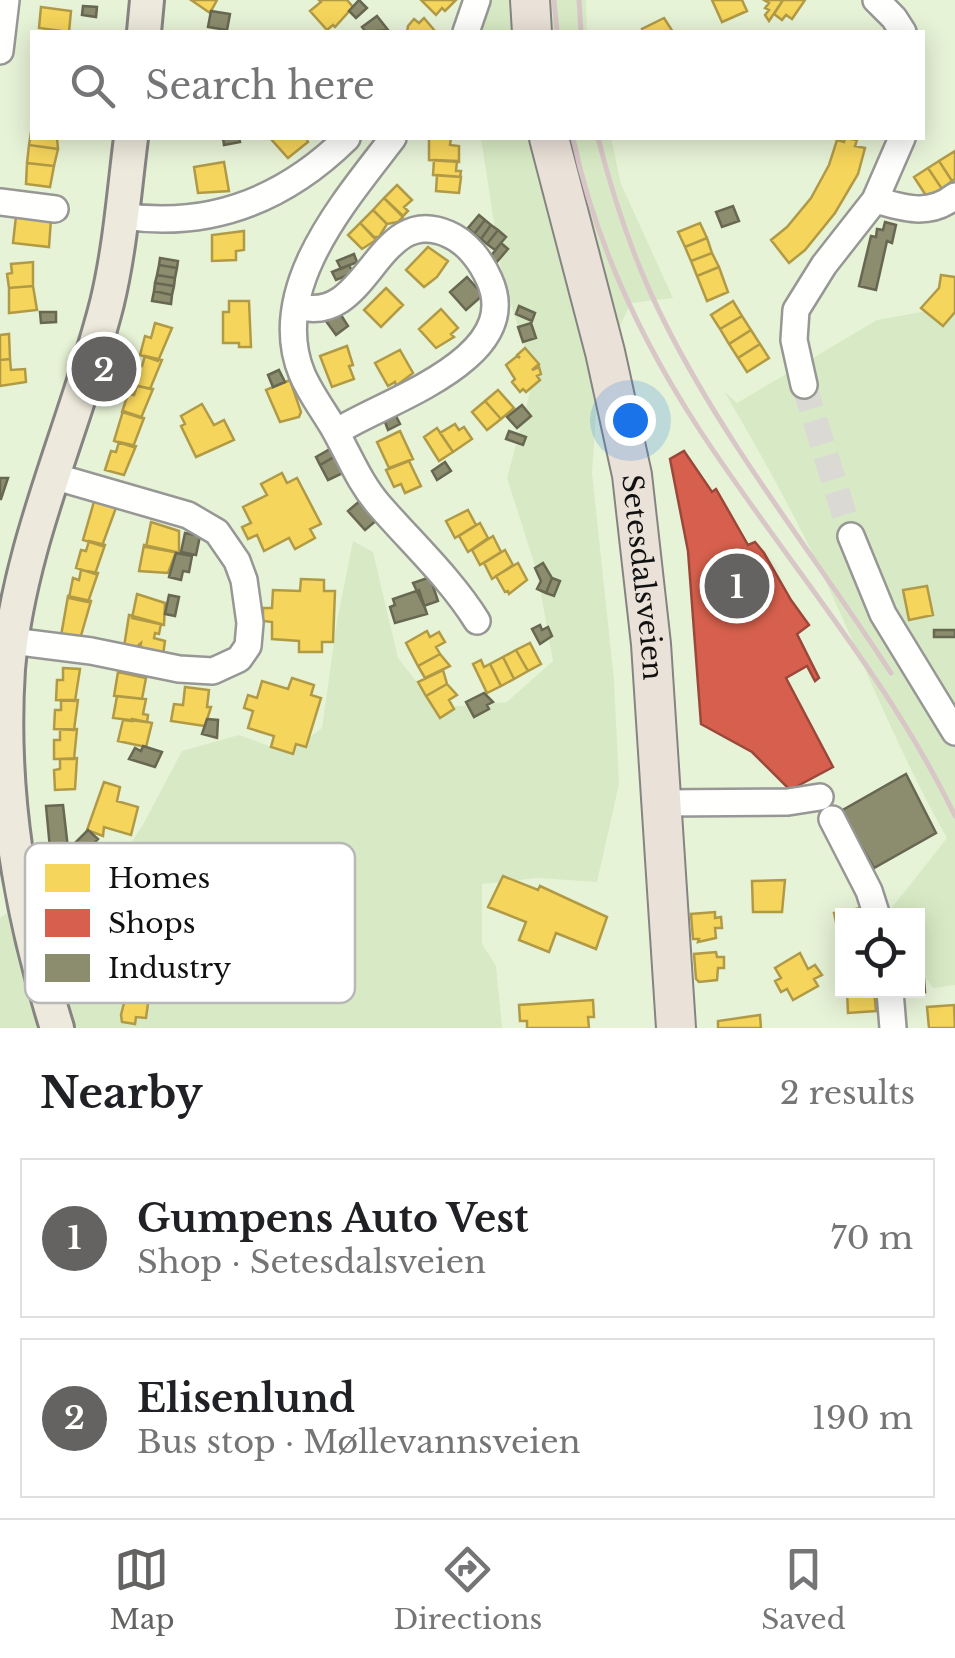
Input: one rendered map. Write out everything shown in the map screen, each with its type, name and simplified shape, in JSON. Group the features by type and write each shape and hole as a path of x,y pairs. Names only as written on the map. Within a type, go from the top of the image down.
{"highway":[{"path":"530,0 532,30"},
{"name":"Setesdalsveien","path":"549,140 609,368 632,475 651,644 676,1028"}],"main road":[{"path":"144,30 148,0"},
{"path":"25,918 9,818 5,724 12,641 33,537 107,302 131,140"},
{"path":"50,1003 57,1028"}],"street":[{"path":"0,50 6,0"},
{"path":"466,30 478,0"},
{"path":"876,0 902,30"},
{"path":"122,216 194,219 248,206 300,178 344,140"},
{"path":"392,140 320,240 301,278 294,334 302,374 344,452 378,503 464,600 477,622"},
{"path":"804,385 794,340 796,310 824,265 876,200 901,140"},
{"path":"876,200 906,209 928,210 955,196"},
{"path":"0,202 54,209"},
{"path":"297,306 324,310 344,300 380,255 418,230 432,229 461,242 479,261 494,288 491,320 482,340 468,356 433,380 336,432"},
{"path":"12,641 142,659 179,669 213,671 239,659 248,646 250,623 244,580 217,532 188,514 53,476"},
{"path":"851,536 883,614 955,732"},
{"path":"662,803 788,802 826,808 875,908"},
{"path":"891,998 894,1028"}],"green space":[{"path":"0,0 955,0 955,1028 0,1028"},
{"path":"478,0 586,0 587,30 476,30"},
{"path":"481,140 611,140 621,184 673,298 631,303 599,370 592,473 614,680 619,784 597,882 537,878 482,884 482,944 496,966 502,1028 0,1028 0,918 25,901 25,1003 355,1003 355,843 131,843 182,751 239,735 289,753 322,728 353,541 373,552 398,658 437,708 507,702 553,661 537,572 507,478 534,377 502,275"},
{"path":"955,306 955,985 933,988 925,977 925,908 892,908 947,838 896,738 808,544 724,391 737,403 877,320"}],"building: Homes":[{"path":"191,0 217,0 210,13"},
{"path":"319,0 347,0 353,7 335,27 327,30 310,11"},
{"path":"421,0 456,0 436,15"},
{"path":"712,0 742,0 747,11 722,22"},
{"path":"764,0 783,0 769,21 765,15 769,10 765,8 769,3"},
{"path":"783,0 805,0 792,19 786,15 782,20 774,14"},
{"path":"41,7 71,11 69,30 39,28"},
{"path":"424,18 434,30 407,30 414,19 419,23"},
{"path":"664,18 672,30 642,30"},
{"path":"30,139 57,140 58,149 29,145"},
{"path":"272,140 307,140 308,142 288,158"},
{"path":"429,140 451,140 450,145 459,146 459,162 429,160"},
{"path":"837,140 857,140 855,146 865,148 858,174 835,213 789,263 771,240 811,198"},
{"path":"29,145 58,149 54,166 27,163"},
{"path":"955,151 955,179 952,181 939,161"},
{"path":"434,160 457,161 460,177 433,175"},
{"path":"939,161 952,181 942,189 928,168"},
{"path":"224,162 229,191 198,193 194,167"},
{"path":"27,163 54,166 50,187 26,184"},
{"path":"928,168 942,189 927,197 914,177"},
{"path":"437,175 461,177 459,193 436,191"},
{"path":"397,185 412,200 404,207 408,211 403,216 384,198"},
{"path":"384,198 403,217 398,222 387,224 373,210"},
{"path":"373,210 387,224 379,237 360,223"},
{"path":"16,216 51,219 49,247 13,243"},
{"path":"360,223 376,240 362,249 348,235"},
{"path":"700,223 707,238 685,247 678,232"},
{"path":"244,231 244,250 236,251 236,260 212,261 212,235"},
{"path":"707,238 712,253 691,261 685,247"},
{"path":"428,247 448,261 424,287 406,270"},
{"path":"712,253 719,267 697,276 691,261"},
{"path":"33,262 33,286 9,288 7,274 12,273 11,264"},
{"path":"719,267 728,292 707,301 697,276"},
{"path":"941,275 955,277 955,312 943,326 921,308 939,288"},
{"path":"33,286 37,310 9,313 9,288"},
{"path":"386,288 403,305 381,327 364,310"},
{"path":"229,301 249,301 251,347 223,343 223,312 229,312"},
{"path":"733,301 742,316 720,329 711,315"},
{"path":"441,309 458,328 451,334 454,337 436,348 419,329"},
{"path":"742,316 751,330 729,344 720,329"},
{"path":"155,323 172,328 158,361 140,355 145,336 151,338"},
{"path":"751,330 760,344 738,358 729,344"},
{"path":"9,334 10,359 0,360 0,335"},
{"path":"760,344 769,358 747,372 738,358"},
{"path":"347,346 354,379 332,387 320,356"},
{"path":"525,348 539,364 532,370 539,367 541,374 537,376 540,380 526,392 520,392 506,365 517,356 520,358 517,355"},
{"path":"400,350 413,373 396,386 395,382 388,386 375,363"},
{"path":"145,356 162,360 150,389 131,384 136,365 142,366"},
{"path":"10,359 11,370 25,369 26,382 0,386 0,360"},
{"path":"290,380 301,412 299,417 280,422 266,390"},
{"path":"137,386 153,389 141,418 122,412 128,394 134,395"},
{"path":"498,390 514,408 501,419 485,401"},
{"path":"485,401 501,419 487,430 472,412"},
{"path":"202,404 214,425 224,420 234,440 196,457 181,426 185,424 181,416"},
{"path":"123,411 144,418 133,447 114,441"},
{"path":"455,424 459,430 464,427 472,439 453,452 440,433"},
{"path":"437,428 453,452 439,461 424,437"},
{"path":"400,431 413,459 389,468 377,442"},
{"path":"119,442 136,446 124,475 105,470 111,451 116,452"},
{"path":"409,461 421,486 405,493 401,484 394,487 386,470"},
{"path":"282,473 287,483 297,478 321,524 310,529 315,538 295,549 289,538 264,551 257,535 248,539 242,527 251,523 243,507 267,495 261,484"},
{"path":"95,498 117,505 102,546 83,540"},
{"path":"468,510 476,525 455,538 446,521"},
{"path":"151,522 179,531 179,553 146,547"},
{"path":"480,523 488,538 468,552 459,536"},
{"path":"493,536 501,552 480,565 472,550"},
{"path":"89,541 105,545 95,574 76,568 81,550 86,551"},
{"path":"144,545 176,552 168,573 139,571"},
{"path":"505,550 513,565 492,579 484,563"},
{"path":"518,563 527,580 509,594 496,576"},
{"path":"81,570 98,573 88,602 69,598 73,578 79,580"},
{"path":"301,579 324,580 324,591 335,591 333,642 322,642 322,652 299,652 299,641 272,639 272,622 263,621 263,608 272,608 273,590 300,591"},
{"path":"927,586 933,615 909,620 903,590"},
{"path":"137,594 165,603 164,625 132,618"},
{"path":"68,596 91,601 80,639 61,636"},
{"path":"129,615 161,624 154,638 165,641 163,655 140,651 141,643 134,649 124,647"},
{"path":"427,631 430,637 439,632 445,642 436,647 440,654 418,666 406,643"},
{"path":"530,643 541,664 528,671 516,650"},
{"path":"516,650 528,671 514,679 503,657"},
{"path":"440,654 450,666 425,678 418,666"},
{"path":"503,657 514,679 501,686 490,664"},
{"path":"481,660 484,667 490,664 501,686 487,693 473,664"},
{"path":"63,668 80,669 75,701 56,700 57,680 63,680"},
{"path":"443,670 447,684 426,696 418,682"},
{"path":"118,672 146,678 142,699 114,696"},
{"path":"292,678 314,685 311,695 321,698 306,747 296,744 293,754 271,747 274,736 248,728 253,711 244,708 248,695 257,698 262,681 288,689"},
{"path":"447,684 457,695 449,700 454,709 440,718 426,696"},
{"path":"185,687 209,690 207,707 211,707 205,726 171,721 174,704 183,705"},
{"path":"117,696 146,699 143,714 148,715 147,722 113,718"},
{"path":"61,700 78,700 74,730 54,729 55,710 61,710"},
{"path":"123,720 152,723 146,747 118,741"},
{"path":"77,729 74,759 54,759 54,740 60,740 60,730"},
{"path":"77,758 75,789 55,790 54,770 60,769 60,759"},
{"path":"104,782 120,787 117,801 138,807 131,835 104,827 103,836 87,830"},
{"path":"503,876 538,890 540,886 607,917 596,949 556,933 549,952 519,940 526,922 488,907"},
{"path":"785,880 782,912 753,912 752,881"},
{"path":"715,912 715,918 721,917 722,928 715,928 716,938 698,942 699,939 693,939 691,914"},
{"path":"716,952 717,957 724,957 724,968 718,968 717,980 699,982 694,954"},
{"path":"800,953 808,969 815,965 822,975 814,979 818,986 793,1000 787,989 781,992 775,981 781,978 775,968"},
{"path":"847,998 875,998 876,1011 848,1013"},
{"path":"593,1000 594,1017 588,1017 589,1028 527,1028 527,1021 520,1021 519,1005"},
{"path":"124,1003 148,1003 146,1018 136,1017 135,1024 122,1022"},
{"path":"954,1005 955,1028 929,1028 927,1007"},
{"path":"760,1015 761,1028 718,1028 718,1021"}],"building: Shops":[{"path":"684,451 712,492 716,489 748,545 755,542 764,553 809,625 797,634 819,678 815,681 807,666 786,678 833,767 790,790 752,752 701,724 688,551 670,459"}],"building: Industry":[{"path":"359,0 367,8 356,18 349,11"},
{"path":"83,6 97,7 96,17 82,15"},
{"path":"211,11 230,14 227,30 208,27"},
{"path":"377,16 388,30 364,30 362,27"},
{"path":"733,206 739,221 722,227 716,212"},
{"path":"479,215 485,220 474,234 468,228"},
{"path":"485,220 491,225 481,239 474,234"},
{"path":"885,222 896,225 892,243 887,241 876,290 859,286 871,236 876,237 877,229 883,230"},
{"path":"491,225 498,230 487,244 481,239"},
{"path":"498,230 506,237 495,250 487,244"},
{"path":"501,243 508,249 496,263 490,257"},
{"path":"354,254 357,262 341,269 337,261"},
{"path":"160,258 178,261 177,268 159,265"},
{"path":"159,265 177,268 175,278 157,275"},
{"path":"349,265 353,273 336,280 332,272"},
{"path":"157,275 175,278 174,286 155,283"},
{"path":"467,277 483,295 466,310 450,292"},
{"path":"155,283 174,286 172,295 154,291"},
{"path":"154,291 172,295 171,304 152,301"},
{"path":"519,306 535,313 532,321 516,314"},
{"path":"40,312 56,312 56,322 41,323"},
{"path":"339,312 348,326 336,335 326,321"},
{"path":"531,323 536,338 523,342 518,327"},
{"path":"279,370 285,382 273,387 268,375"},
{"path":"522,405 531,416 517,428 507,417"},
{"path":"396,416 400,424 388,430 385,422"},
{"path":"509,431 526,437 523,445 506,439"},
{"path":"330,449 334,457 320,465 316,457"},
{"path":"334,457 343,473 328,480 320,465"},
{"path":"445,462 451,471 437,480 432,471"},
{"path":"0,478 8,478 1,499 0,499"},
{"path":"362,499 378,519 365,530 348,511"},
{"path":"185,533 200,536 196,555 181,552"},
{"path":"176,553 192,556 189,572 183,571 181,580 169,577"},
{"path":"543,563 552,578 546,593 537,589 541,581 535,568"},
{"path":"430,577 438,601 424,606 413,583"},
{"path":"552,578 560,581 554,596 546,593"},
{"path":"419,590 427,614 395,623 390,607 395,605 393,599"},
{"path":"169,595 179,597 175,616 165,614"},
{"path":"540,625 542,630 548,627 552,636 540,644 532,629"},
{"path":"934,630 955,630 955,637 934,637"},
{"path":"484,693 493,702 487,705 489,709 474,717 466,702"},
{"path":"207,719 218,720 217,738 202,734"},
{"path":"143,746 162,752 155,767 129,759 135,748 141,751"},
{"path":"906,774 936,833 874,868 841,811"},
{"path":"63,805 67,843 49,843 46,806"},
{"path":"88,830 98,839 94,843 75,843"}],"tunnel":[{"path":"804,385 851,536"}],"railway":[{"path":"554,0 557,30"},
{"path":"579,0 581,30"},
{"path":"573,140 607,252 658,361 699,429 867,666 928,764 955,816"},
{"path":"599,140 635,255 689,369 744,458 891,673"}],"place":[{"name":"Elisenlund","path":"104,369"},
{"name":"Gumpens Auto Vest","path":"737,586"}]}
